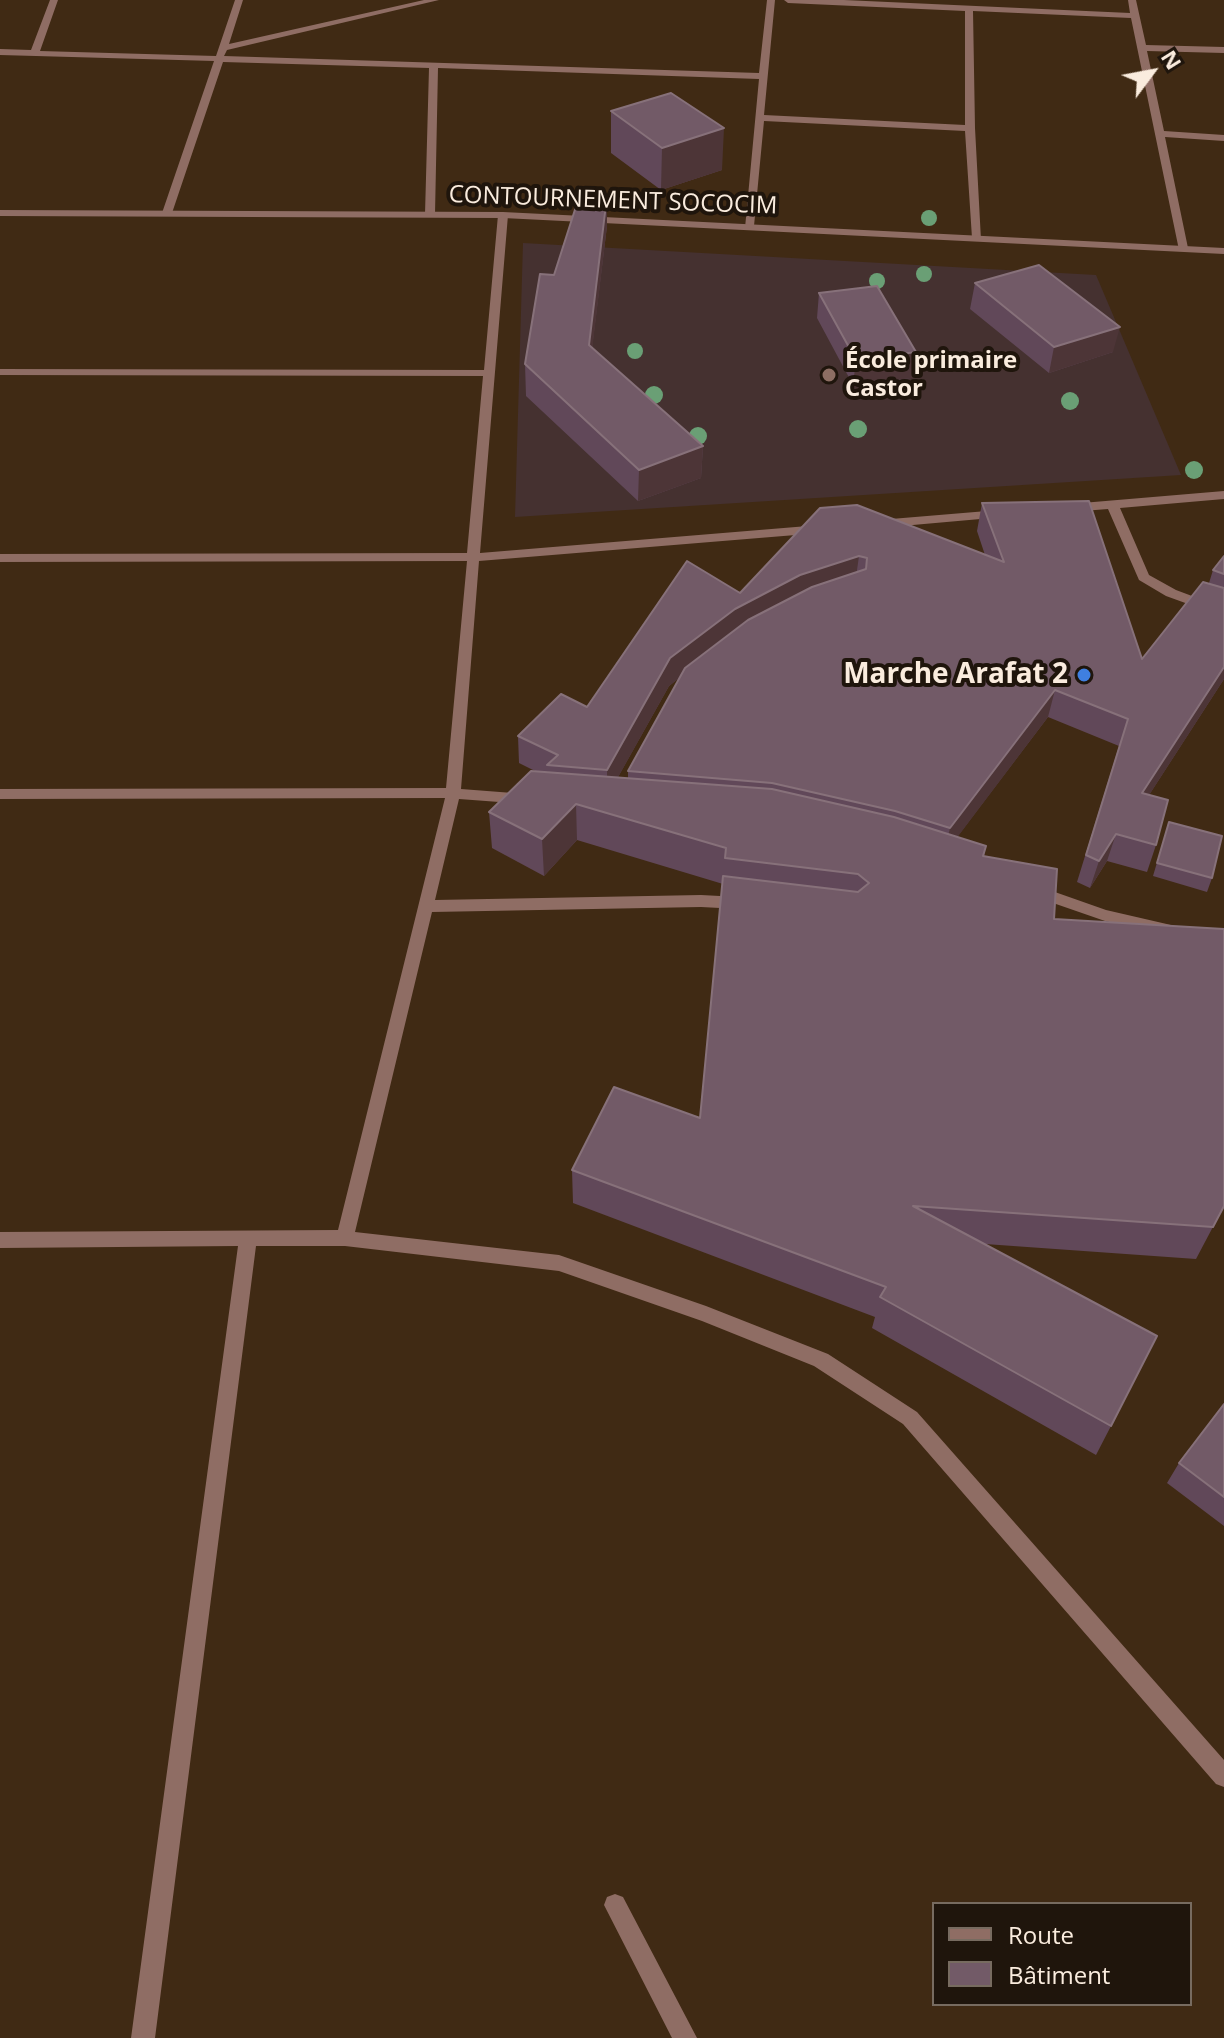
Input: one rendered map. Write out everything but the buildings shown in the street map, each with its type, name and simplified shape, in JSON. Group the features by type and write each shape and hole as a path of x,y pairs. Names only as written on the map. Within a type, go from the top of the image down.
{"street":[{"path":"35,52 54,0"},
{"path":"167,213 239,0"},
{"path":"221,53 435,0"},
{"path":"749,226 771,0"},
{"path":"788,0 1135,16"},
{"path":"1132,0 1183,248"},
{"path":"969,8 970,128 977,238"},
{"path":"1142,48 1224,50"},
{"path":"0,52 221,53 434,65 764,76"},
{"path":"430,214 434,65"},
{"path":"760,118 970,128"},
{"path":"1160,134 1224,138"},
{"name":"CONTOURNEMENT SOCOCIM","path":"0,213 503,215 1224,251"},
{"path":"345,1238 453,793 476,557 503,215"},
{"path":"0,372 490,373"},
{"path":"1049,510 1224,495"},
{"path":"1112,504 1144,577 1171,593 1224,613"},
{"path":"858,526 1017,512"},
{"path":"0,558 476,557 842,527"},
{"path":"0,794 453,793 540,800"},
{"path":"1015,884 1105,915 1180,933"},
{"path":"425,906 701,901 758,906"},
{"path":"0,1240 345,1238 559,1263 706,1314 821,1360 910,1418 1224,1776"},
{"path":"143,2038 248,1239"},
{"path":"615,1905 685,2038"}],"shaded area":[{"name":"École primaire Castor","path":"523,243 1096,275 1181,475 515,517"}],"place":[{"name":"École primaire Castor","path":"829,375"},
{"name":"Marche Arafat 2","path":"1084,675"}]}
